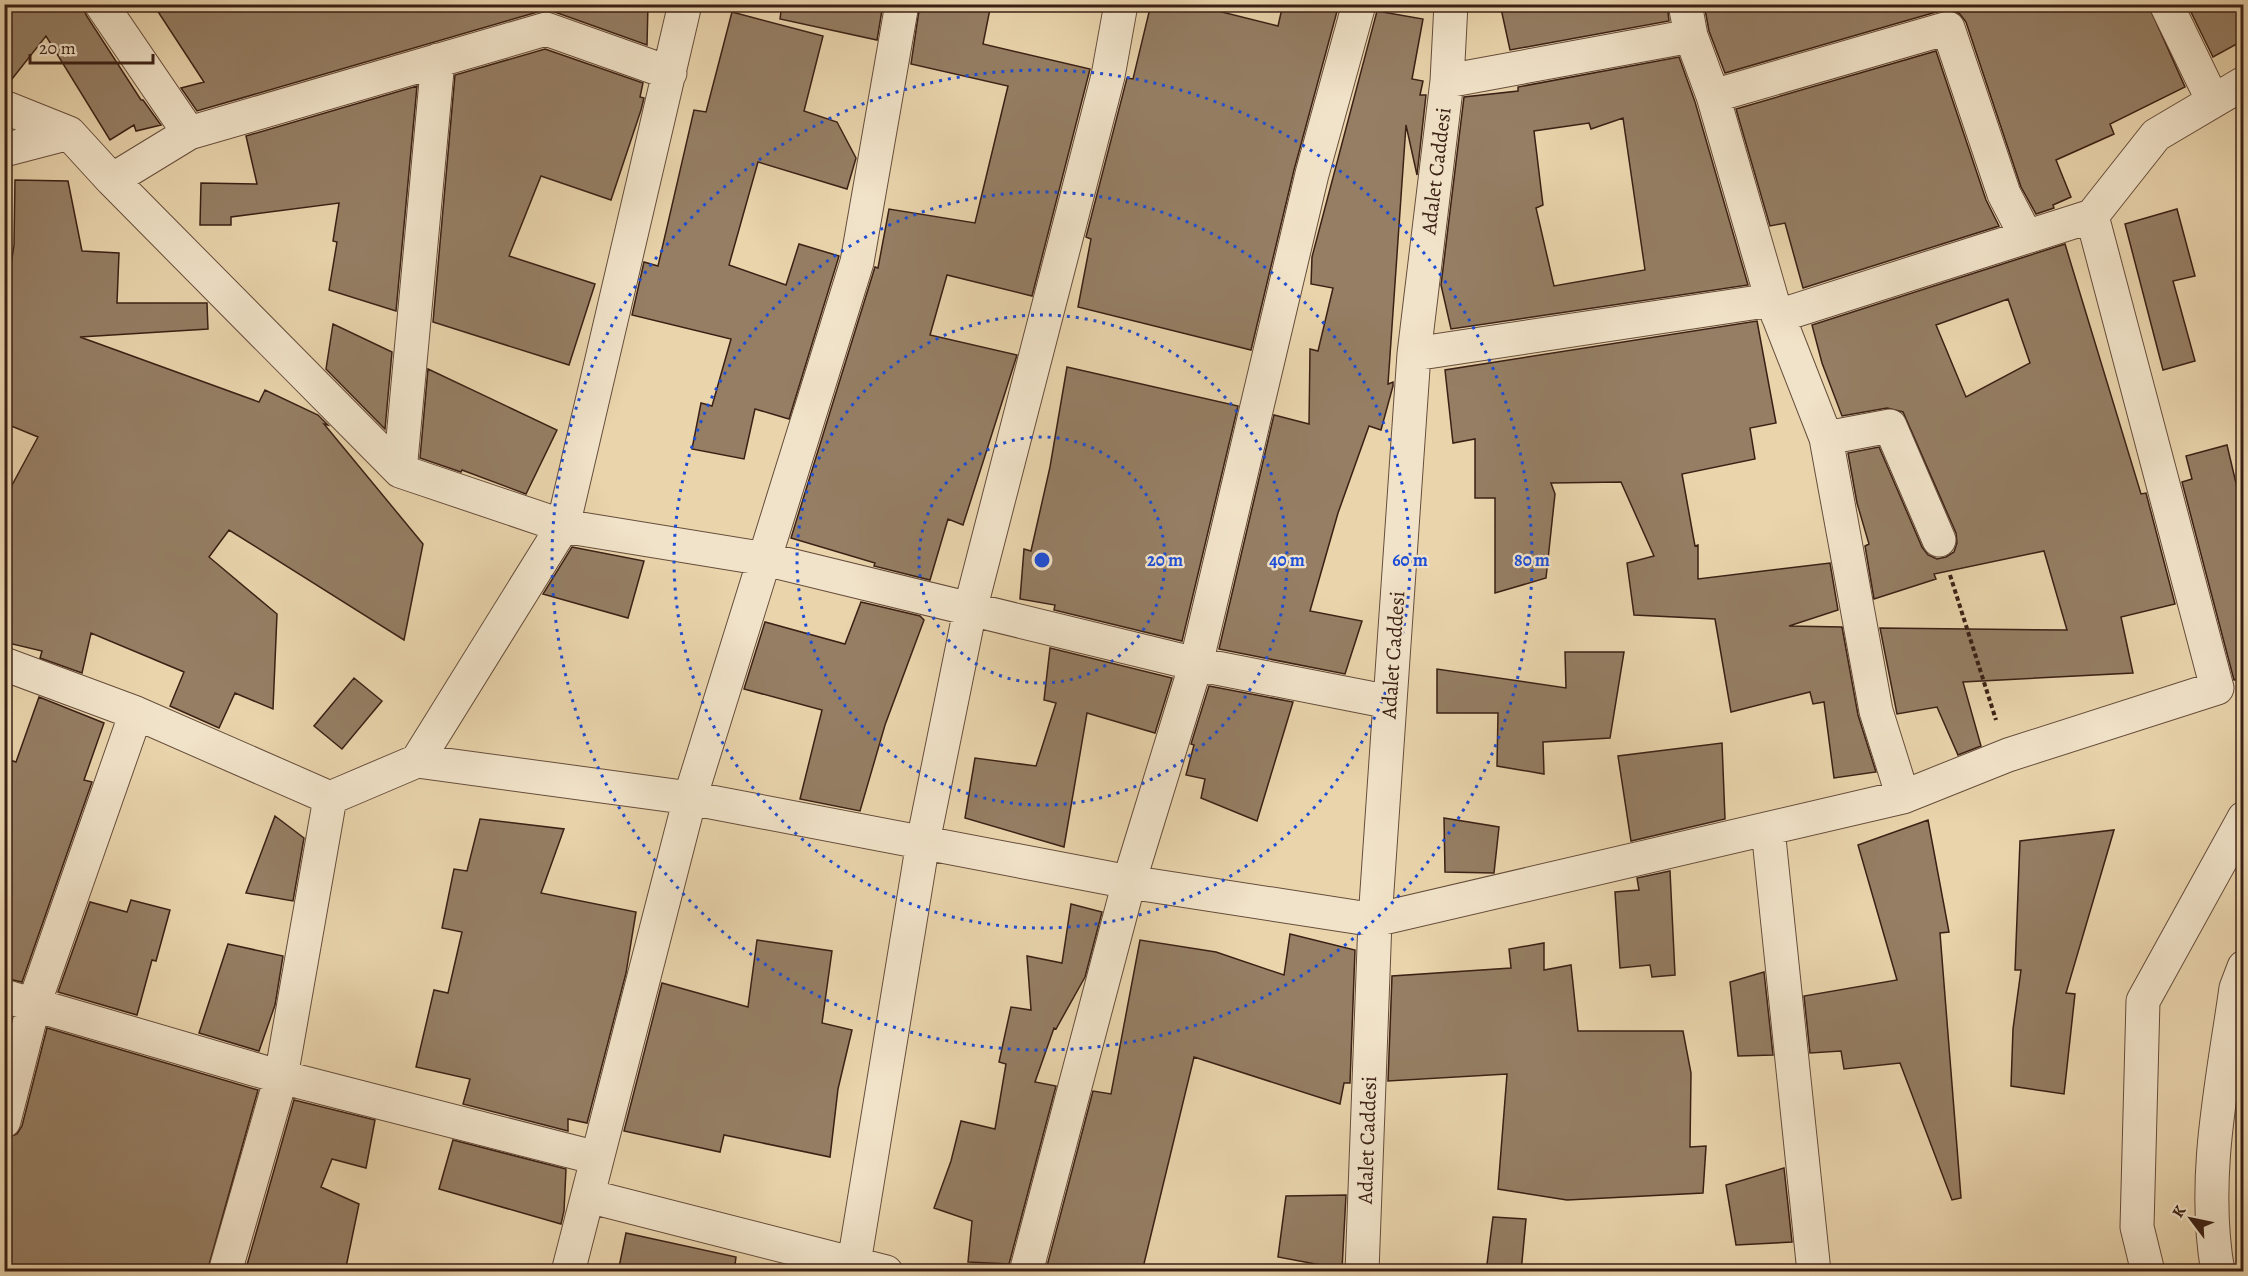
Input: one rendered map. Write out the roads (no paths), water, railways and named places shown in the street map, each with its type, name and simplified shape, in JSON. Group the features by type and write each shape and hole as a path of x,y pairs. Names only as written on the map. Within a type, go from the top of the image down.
{"street":[{"path":"101,4 189,133"},
{"path":"417,761 563,526 685,4"},
{"path":"568,1272 690,798 857,262 902,4"},
{"path":"854,1263 923,842 970,610 1108,76 1121,4"},
{"path":"1026,1272 1129,882 1196,664 1312,174 1359,4"},
{"name":"Adalet Caddesi","path":"1362,1272 1375,920 1414,354 1447,81 1451,4"},
{"path":"1685,4 1691,36 1713,96 1775,308 1826,438 1876,711 1903,796"},
{"path":"2166,4 2213,101"},
{"path":"1713,96 1948,28 2004,194 2026,236"},
{"path":"112,180 189,133 546,29 670,73"},
{"path":"1447,81 1691,36"},
{"path":"400,471 438,60"},
{"path":"1414,354 1775,308 2092,216 2156,135 2244,83"},
{"path":"4,107 69,133 112,180 400,471 563,526 765,559 1196,664 1390,702"},
{"path":"4,150 69,133"},
{"path":"4,664 136,713 330,798 417,761 690,798 1129,882 1375,920 1903,796 2008,755 2217,688 2092,216"},
{"path":"1826,438 1890,426 1939,540"},
{"path":"4,1121 19,1000 136,713"},
{"path":"225,1272 281,1077 330,798"},
{"path":"2148,1272 2137,1227 2143,1001 2244,818"},
{"path":"1768,828 1814,1272"},
{"path":"2218,1272 2212,1240 2211,1172 2236,988 2244,967"},
{"path":"19,1000 281,1077 597,1158"},
{"path":"588,1196 886,1272"}]}
